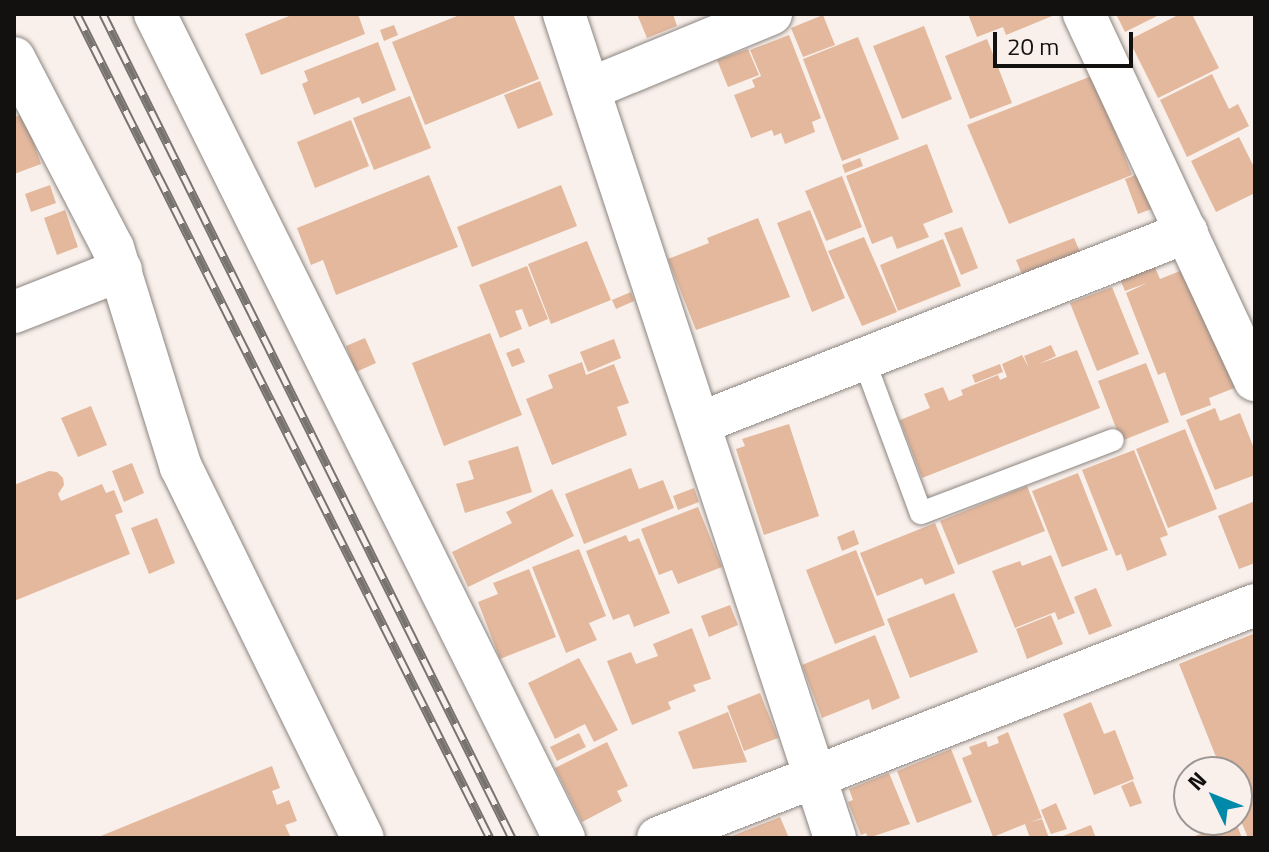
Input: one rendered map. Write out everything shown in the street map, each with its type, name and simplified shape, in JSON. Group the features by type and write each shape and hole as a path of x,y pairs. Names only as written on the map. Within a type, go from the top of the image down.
{"street":[{"path":"155,14 564,838"},
{"path":"564,14 835,838"},
{"path":"589,89 771,14"},
{"path":"1084,14 1255,380"},
{"path":"14,58 113,248 181,467 363,838"},
{"path":"700,423 1187,232"},
{"path":"14,312 121,270"},
{"path":"658,838 1255,605"}],"lane":[{"path":"864,360 921,513 1113,440"}],"building":[{"path":"294,14 358,14 365,34 261,75 245,34"},
{"path":"462,14 513,14 539,79 425,125 392,42"},
{"path":"637,14 673,14 677,26 647,38"},
{"path":"968,14 1057,14 1006,35 1003,27 977,37"},
{"path":"1116,14 1161,14 1125,32"},
{"path":"1180,14 1192,14 1219,68 1158,98 1129,40"},
{"path":"823,15 835,45 803,57 791,28"},
{"path":"394,25 398,35 384,41 380,30"},
{"path":"924,26 952,99 902,119 873,46"},
{"path":"789,35 821,118 812,122 815,132 785,144 781,133 774,136 772,130 751,138 734,95 755,87 752,80 761,76 750,50"},
{"path":"858,37 899,139 842,161 803,59"},
{"path":"987,39 1012,103 970,119 945,56"},
{"path":"378,42 396,90 362,104 359,97 314,115 302,84 308,81 304,71"},
{"path":"748,49 759,75 728,87 717,60"},
{"path":"1212,74 1229,109 1238,104 1249,126 1187,157 1160,100"},
{"path":"1094,75 1132,175 1009,224 967,125"},
{"path":"540,81 553,115 518,129 504,95"},
{"path":"410,96 431,148 374,170 353,118"},
{"path":"24,114 41,164 14,174 14,117"},
{"path":"351,120 369,166 315,188 297,142"},
{"path":"1239,137 1255,169 1255,193 1216,212 1191,161"},
{"path":"927,144 953,212 923,224 929,237 897,249 892,236 872,244 846,176"},
{"path":"860,158 863,166 845,173 842,165"},
{"path":"1141,173 1154,208 1138,214 1125,179"},
{"path":"429,175 458,247 336,295 323,260 311,265 297,228"},
{"path":"842,176 862,227 826,241 805,191"},
{"path":"50,185 56,203 31,212 25,194"},
{"path":"561,185 577,226 472,267 457,227"},
{"path":"65,210 78,247 57,255 44,218"},
{"path":"810,210 845,298 812,312 777,223"},
{"path":"758,218 790,297 696,330 668,259 709,243 707,238"},
{"path":"962,227 978,268 961,275 944,233"},
{"path":"864,237 897,312 862,326 828,251"},
{"path":"1074,238 1081,254 1023,277 1016,260"},
{"path":"943,239 961,286 898,311 880,265"},
{"path":"587,241 611,300 551,324 528,264"},
{"path":"1154,265 1160,279 1185,269 1237,387 1209,398 1211,405 1181,416 1165,372 1158,375 1126,293 1147,283 1125,291 1120,279"},
{"path":"527,266 548,319 529,327 522,309 515,311 522,329 500,338 479,285"},
{"path":"1112,287 1139,354 1097,371 1070,303"},
{"path":"631,292 634,301 616,309 612,300"},
{"path":"490,333 522,415 444,446 412,363"},
{"path":"365,338 376,363 356,372 346,346"},
{"path":"614,339 621,358 588,372 580,352"},
{"path":"1051,345 1056,356 1039,364 1077,350 1100,408 922,478 900,420 930,408 924,394 943,387 949,401 963,395 961,390 998,375 1000,380 1007,377 1002,364 1022,355 1029,368 1024,356"},
{"path":"519,348 525,362 512,367 506,353"},
{"path":"582,362 586,375 614,364 629,403 617,407 627,435 552,465 526,399 553,388 548,375"},
{"path":"1146,363 1169,422 1121,441 1098,381"},
{"path":"1000,364 1003,372 975,383 972,375"},
{"path":"91,406 107,445 78,457 61,418"},
{"path":"1215,408 1220,421 1240,413 1255,451 1255,475 1215,490 1186,420"},
{"path":"789,424 819,516 764,535 736,449 745,446 742,439"},
{"path":"1185,429 1217,509 1168,528 1136,449"},
{"path":"518,446 532,492 465,513 456,484 474,479 468,461"},
{"path":"1134,450 1168,535 1160,538 1167,555 1127,571 1121,554 1116,556 1082,470"},
{"path":"132,463 144,493 124,502 112,471"},
{"path":"631,468 639,489 663,480 674,508 584,544 565,494"},
{"path":"49,471 57,472 63,478 64,485 58,494 61,501 102,484 106,493 114,490 123,512 115,515 130,554 14,601 14,485"},
{"path":"1078,473 1108,550 1062,567 1032,491"},
{"path":"1027,486 1045,531 958,565 940,521"},
{"path":"694,488 699,502 678,510 673,496"},
{"path":"552,489 574,536 468,587 452,552 512,523 506,512"},
{"path":"1255,501 1255,563 1239,569 1218,516"},
{"path":"698,507 722,567 678,584 672,570 659,575 641,529"},
{"path":"157,518 175,563 149,574 131,528"},
{"path":"935,523 955,573 925,585 922,578 877,596 860,553"},
{"path":"854,530 859,544 842,551 837,537"},
{"path":"626,535 629,542 639,538 670,613 634,627 629,614 613,620 586,551"},
{"path":"579,549 606,616 589,623 597,640 566,653 532,567"},
{"path":"856,550 885,625 835,644 806,570"},
{"path":"1051,555 1075,613 1058,620 1055,612 1015,628 992,571 1020,561 1022,566"},
{"path":"529,569 556,637 500,659 478,602 498,594 493,583"},
{"path":"1096,588 1112,626 1089,635 1074,597"},
{"path":"954,593 978,652 910,678 887,619"},
{"path":"730,605 738,625 709,637 701,616"},
{"path":"1051,615 1063,644 1027,659 1016,629"},
{"path":"692,628 711,679 693,685 696,691 668,702 671,709 632,725 607,661 631,652 636,664 658,656 653,644"},
{"path":"1253,634 1255,838 1247,836 1253,836 1253,756 1216,756 1179,664"},
{"path":"875,635 900,698 872,710 869,699 822,718 802,665"},
{"path":"579,658 618,730 594,742 585,724 555,739 528,683"},
{"path":"760,693 778,738 744,751 727,706"},
{"path":"1091,702 1104,734 1115,730 1134,779 1094,795 1063,714"},
{"path":"728,712 747,762 693,769 678,732"},
{"path":"1008,732 1042,818 1030,822 1042,819 1049,838 1030,838 1025,824 993,837 962,758 972,754 969,747 986,741 988,747 999,743 997,737"},
{"path":"579,733 586,747 557,761 550,747"},
{"path":"607,742 628,786 617,791 622,801 582,822 555,768"},
{"path":"951,749 972,802 917,823 897,771"},
{"path":"272,766 280,788 272,791 277,805 289,800 297,821 285,825 291,838 96,838"},
{"path":"889,773 910,824 868,838 866,833 861,835 848,802 853,800 849,789"},
{"path":"1133,781 1142,803 1130,807 1121,786"},
{"path":"1056,803 1067,829 1051,834 1041,810"},
{"path":"780,817 789,838 727,838"},
{"path":"1091,825 1096,838 1058,838"},
{"path":"1241,836 1242,838 1190,838"}],"railway":[{"path":"77,14 490,838"},
{"path":"103,14 512,838"}]}
